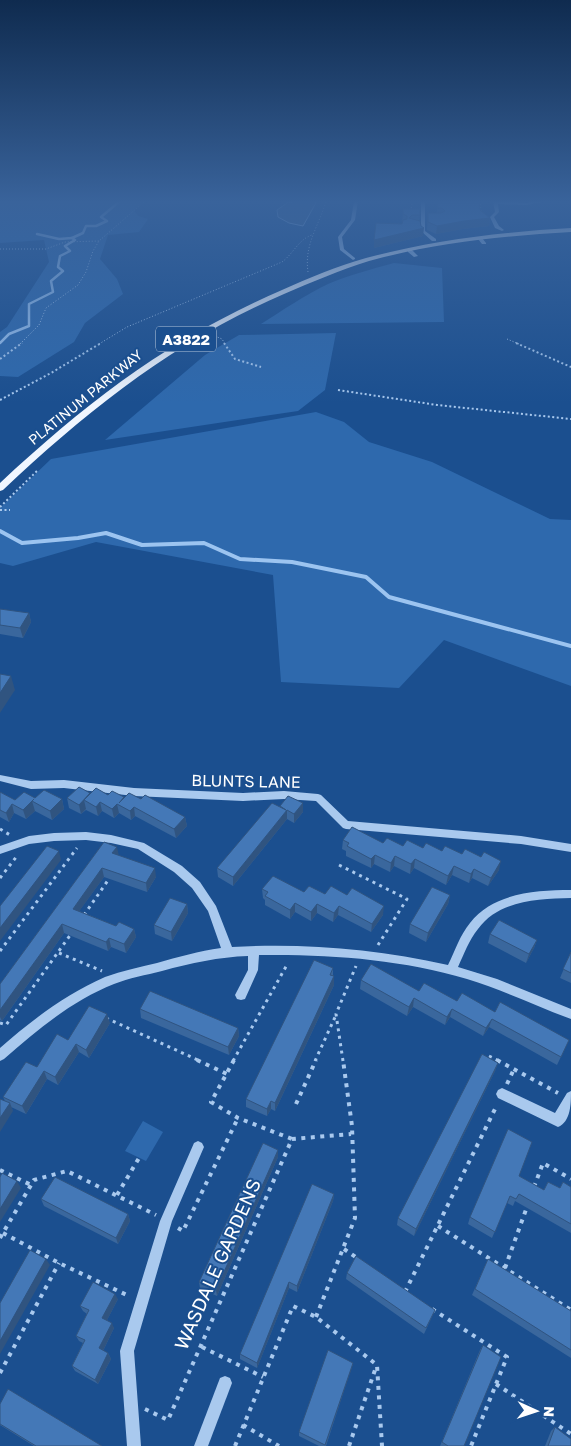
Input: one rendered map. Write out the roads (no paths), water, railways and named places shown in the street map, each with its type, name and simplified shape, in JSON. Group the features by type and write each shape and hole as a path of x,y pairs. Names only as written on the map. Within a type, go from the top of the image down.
{"main road":[{"name":"PLATINUM PARKWAY","path":"0,488 48,442 94,404 157,358 220,320 263,299 264,294 326,268"},
{"name":"A3822","path":"263,299 338,268"}],"street":[{"name":"BLUNTS LANE","path":"0,778 31,785 64,784 134,792 243,797 284,795 318,798 346,825 521,840 571,848"},
{"path":"0,850 29,840 54,837 86,836 133,844 178,869 196,885 212,909 228,952"},
{"path":"451,970 476,923 503,903 540,894 571,894"},
{"path":"0,1056 27,1030 70,1002 109,981 179,961 228,952 295,949 365,956 451,970 528,996 571,1014"},
{"path":"241,995 253,970 254,951"},
{"path":"502,1094 558,1121 570,1098"},
{"path":"134,1446 127,1351 166,1221 198,1147"},
{"path":"201,1446 225,1383"}],"waterway":[{"path":"0,343 9,334 29,326 29,304 53,292 51,281 63,271 60,268"},
{"path":"0,531 22,543 78,538 106,533 142,545 204,543 240,559 292,562 366,577 389,597 571,646"}]}
